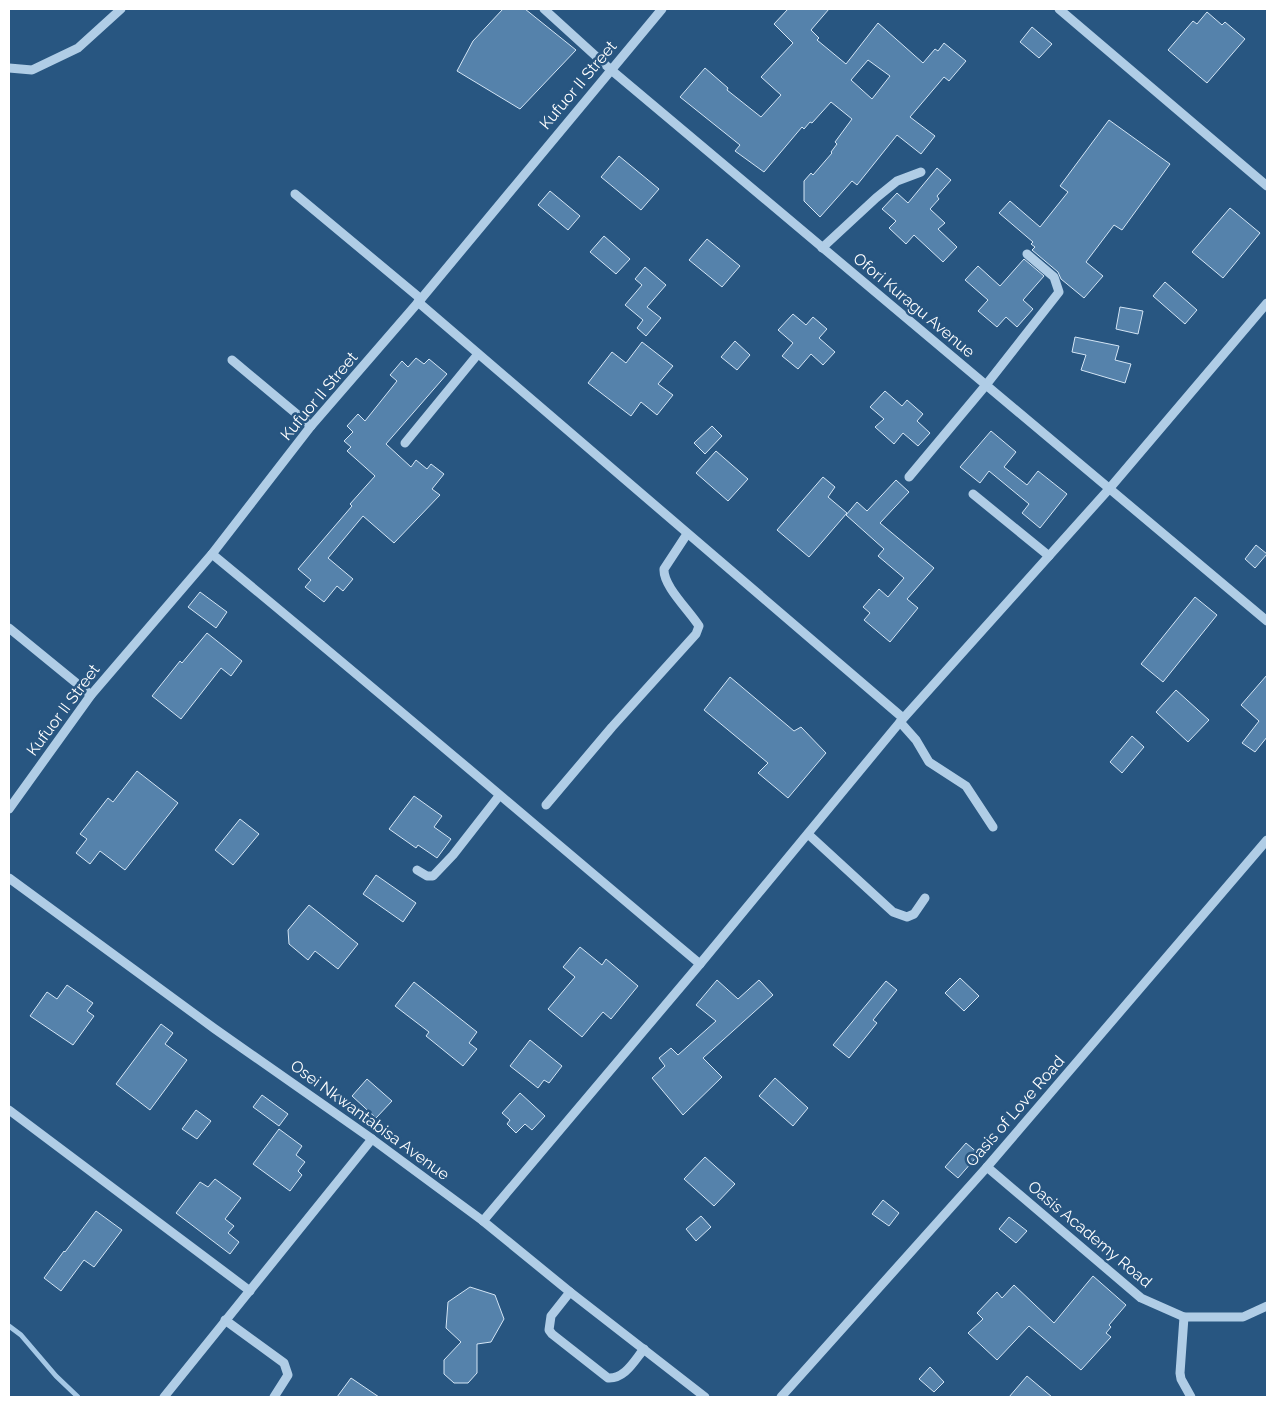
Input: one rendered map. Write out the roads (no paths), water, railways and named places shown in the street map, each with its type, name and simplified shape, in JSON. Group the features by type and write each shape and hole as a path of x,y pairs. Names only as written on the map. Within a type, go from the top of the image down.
{"street":[{"path":"9,68 32,70 78,48 122,9"},
{"name":"Ofori Kuragu Avenue","path":"544,9 610,69 1267,621"},
{"name":"Kufuor II Street","path":"9,809 91,695 212,554 311,426 420,301 610,69 662,9"},
{"path":"1059,9 1267,186"},
{"path":"822,248 897,181 921,172"},
{"path":"295,194 902,720 929,762 966,786 993,827"},
{"path":"908,477 986,385 1059,292 1054,278 1027,254"},
{"path":"484,1221 902,720 1109,489 1267,304"},
{"path":"405,443 478,354"},
{"path":"232,360 311,426"},
{"path":"973,494 1049,556"},
{"path":"546,805 612,727 696,634 699,626 668,584 664,575 664,569 687,534"},
{"path":"212,554 368,683 499,796 700,964"},
{"path":"9,628 91,695"},
{"path":"417,870 427,876 433,876 453,855 499,796"},
{"path":"808,834 893,912 907,917 914,914 925,898"},
{"name":"Oasis of Love Road","path":"780,1397 987,1167 1267,840"},
{"name":"Osei Nkwantabisa Avenue","path":"9,878 484,1221 570,1292 705,1397"},
{"path":"9,1110 250,1291"},
{"path":"164,1397 372,1139"},
{"name":"Oasis Academy Road","path":"987,1167 1141,1298 1184,1317 1242,1317 1267,1306"},
{"path":"570,1292 551,1316 549,1330 601,1373 608,1378 616,1378 624,1374 644,1349"},
{"path":"1184,1317 1180,1373 1181,1379 1191,1397"},
{"path":"225,1320 284,1363 288,1375 274,1397"}],"waterway":[{"path":"9,1326 21,1335 56,1376 78,1397"}]}
